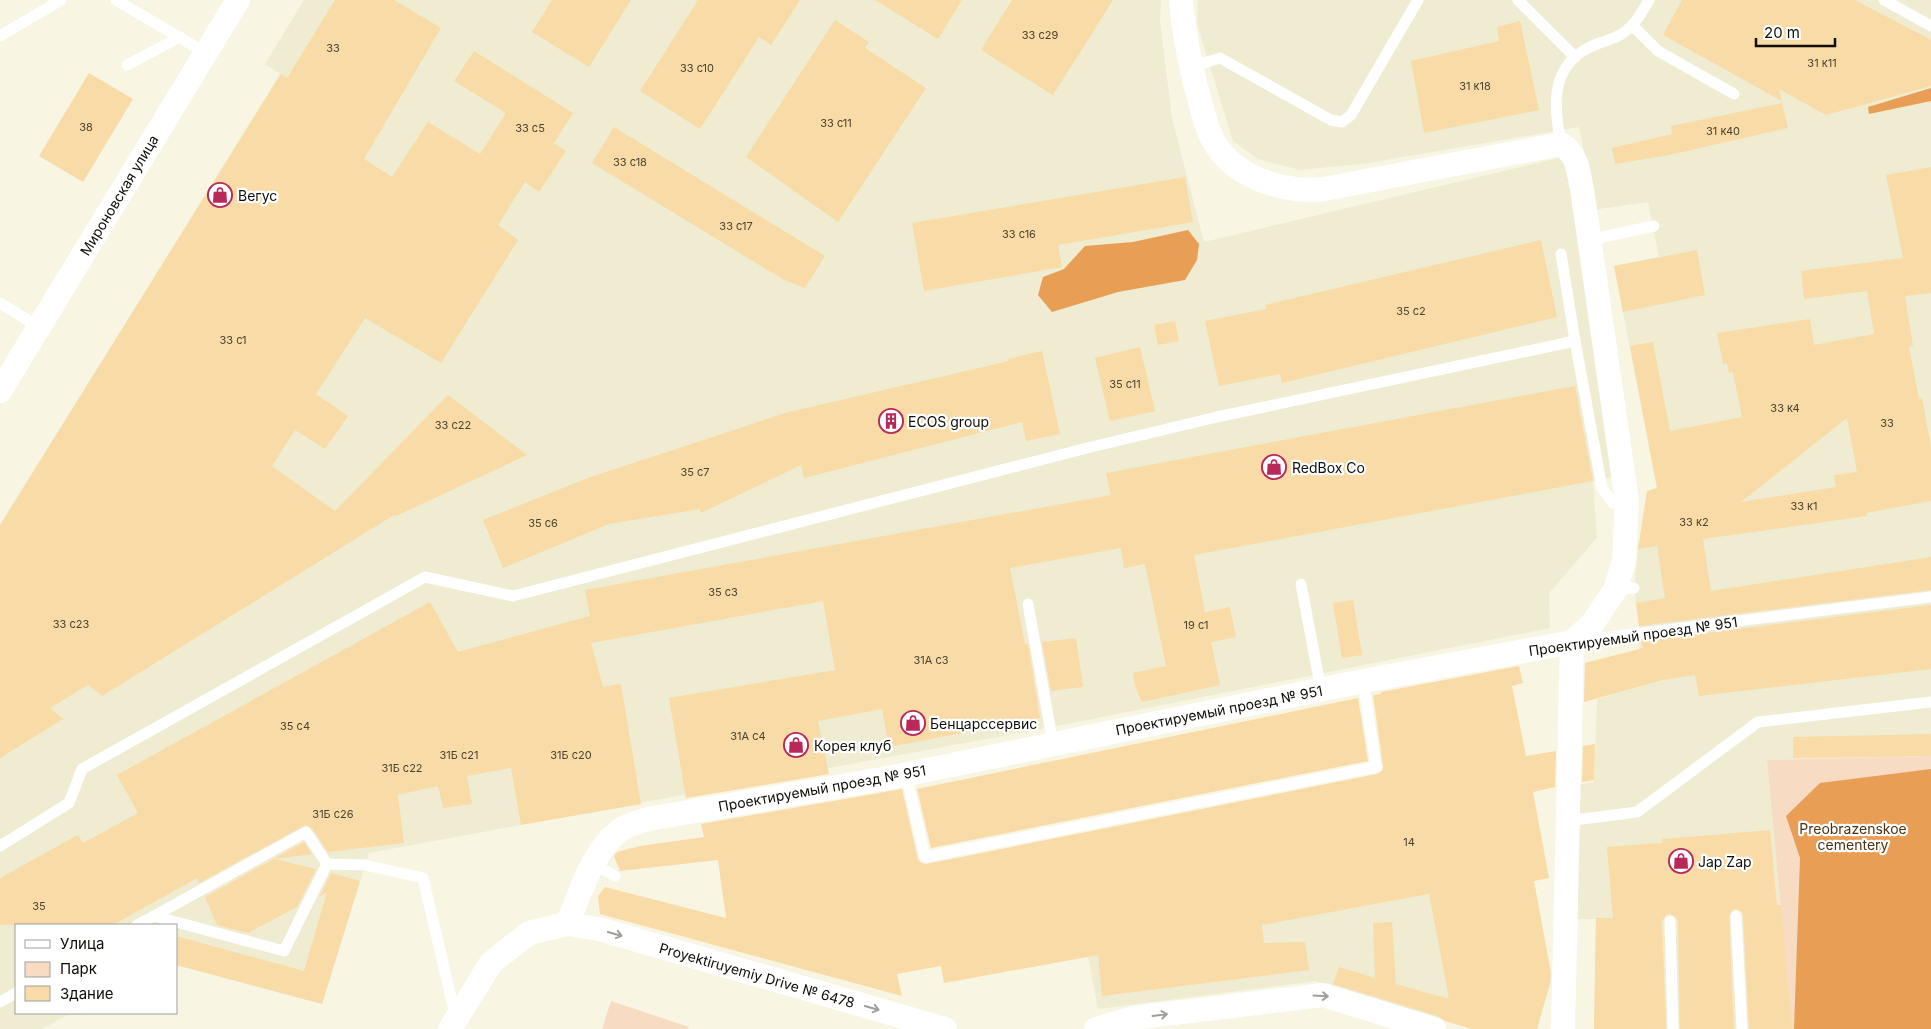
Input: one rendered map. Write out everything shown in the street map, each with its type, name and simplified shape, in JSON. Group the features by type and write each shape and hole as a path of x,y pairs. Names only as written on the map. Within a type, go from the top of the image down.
{"street":[{"name":"Мироновская улица","path":"2,383 39,326 238,0"},
{"path":"1181,0 1182,19 1191,67 1212,139 1221,152 1245,172 1294,190 1324,189 1562,144 1574,155 1582,189 1627,501 1624,589 1592,624 1572,642 1563,1029"},
{"name":"Проектируемый проезд № 951","path":"568,924 593,864 604,846 620,830 648,819 884,785 906,774 1363,681 1572,642"},
{"path":"453,1024 491,964 529,934 568,924"},
{"name":"Proyektiruyemiy Drive № 6478","path":"568,924 609,932 945,1029"},
{"path":"1096,1029 1323,995 1434,1029"}],"lane":[{"path":"0,36 61,0"},
{"path":"116,0 206,53"},
{"path":"1191,67 1220,58 1331,120 1342,122 1351,115 1418,0"},
{"path":"1518,0 1575,57"},
{"path":"1562,144 1556,113 1556,98 1559,83 1565,69 1575,57 1588,48 1619,36 1632,26 1649,0"},
{"path":"1884,0 1931,26"},
{"path":"1632,26 1658,51 1734,94"},
{"path":"127,64 180,37"},
{"path":"1589,240 1654,226"},
{"path":"1562,254 1575,341 1602,488 1613,503 1627,501"},
{"path":"0,303 39,326"},
{"path":"0,846 69,803 82,769 425,577 512,596 1068,453 1217,417 1575,341"},
{"path":"1301,584 1320,690"},
{"name":"Проектируемый проезд № 951","path":"1572,642 1931,598"},
{"path":"1028,604 1053,744"},
{"path":"906,774 925,857 1376,767 1363,681"},
{"path":"1567,822 1637,812 1758,722 1931,702"},
{"path":"139,924 306,832 327,864"},
{"path":"154,916 284,951 327,864"},
{"path":"327,864 365,865 423,878 453,1024"},
{"path":"593,864 615,876"},
{"path":"1736,916 1742,1029"},
{"path":"1670,921 1673,1029"},
{"path":"0,1002 15,994"}],"shaded area":[{"path":"304,0 1161,0 1160,21 1172,118 1204,242 1584,152 1579,127 1369,163 1300,170 1258,159 1233,141 1197,24 1198,0 1931,0 1931,756 1767,760 1792,1029 1594,1029 1596,919 1578,919 1578,785 1594,782 1597,699 1663,680 1639,649 1639,626 1634,588 1638,549 1647,491 1657,488 1614,266 1659,257 1648,202 1585,211 1578,232 1611,477 1593,481 1597,538 1549,593 1550,628 1062,725 369,853 322,1004 178,966 178,924 15,924 15,1014 69,1014 42,1029 0,1029 0,525 280,74 265,64"},
{"path":"1429,894 1447,987 1550,969 1551,981 1537,1029 1472,1029 1332,988 1316,981 1098,1009 1088,956"}],"green space":[{"path":"1931,88 1931,101 1869,114 1868,107"},
{"path":"1188,230 1199,244 1197,260 1185,280 1118,292 1052,312 1038,295 1043,277 1064,269 1085,246 1133,242"},
{"name":"Preobrazenskoe cementery","path":"1931,756 1931,1029 1792,1029 1767,760"},
{"name":"Preobrazenskoe cementery","path":"1931,769 1931,1029 1794,1029 1800,858 1786,816 1820,783"},
{"path":"611,1001 689,1027 688,1029 602,1029"}],"building":[{"path":"335,0 394,0 441,28 364,159 392,177 428,122 480,154 506,113 454,81 474,51 573,113 554,143 566,151 539,192 525,182 498,225 518,240 441,363 365,318 316,394 348,416 325,449 295,430 272,466 335,511 448,395 527,455 396,516 394,515 102,696 88,685 50,708 63,719 0,758 0,525 281,74 287,78"},
{"path":"552,0 631,0 589,67 532,32"},
{"path":"698,0 800,0 771,45 759,37 700,129 640,91"},
{"path":"875,0 962,0 938,39"},
{"path":"1012,0 1113,0 1053,95 981,50"},
{"path":"1682,0 1855,0 1931,40 1931,86 1826,115 1779,89 1782,101 1663,35"},
{"path":"835,20 869,42 865,48 926,88 838,222 746,157"},
{"path":"1520,21 1539,110 1424,133 1411,61 1499,41 1497,27"},
{"path":"89,73 133,99 83,182 39,156"},
{"path":"1782,103 1788,128 1669,155 1615,164 1612,148 1672,134 1671,126"},
{"path":"614,127 825,256 805,288 784,280 592,163"},
{"path":"1931,167 1931,293 1905,296 1913,346 1909,347 1919,399 1922,398 1931,447 1931,501 1866,513 1867,516 1703,539 1711,591 1931,557 1931,590 1639,626 1636,603 1665,598 1657,546 1638,549 1647,491 1657,488 1630,346 1653,342 1670,431 1742,417 1733,372 1729,373 1727,363 1723,364 1717,333 1810,319 1814,345 1874,334 1867,291 1804,299 1801,271 1903,258 1886,175","holes":["1847,418 1857,472 1834,475 1836,487 1741,502"]},
{"path":"1185,177 1193,222 1058,245 1062,267 924,291 912,223"},
{"path":"1541,240 1557,317 1282,383 1280,374 1219,386 1205,321 1266,309 1265,305"},
{"path":"1697,250 1705,295 1623,312 1614,266"},
{"path":"1175,321 1179,341 1158,345 1154,325"},
{"path":"1140,347 1155,411 1110,421 1095,358"},
{"path":"1042,351 1060,434 1026,441 1022,422 804,478 801,465 701,513 700,509 609,524 503,568 483,520 588,478 785,413 1009,361 1008,359"},
{"path":"1575,386 1593,481 1194,555 1205,612 1230,607 1236,637 1211,642 1220,685 1142,702 1135,686 1133,673 1166,666 1145,564 1124,568 1121,548 1010,568 1025,644 1028,644 1040,718 889,747 882,709 818,721 829,774 686,798 669,698 835,670 823,601 591,643 603,687 621,684 641,804 521,825 511,768 467,776 472,804 443,808 438,786 398,795 404,843 328,852 312,828 305,825 199,883 197,878 115,924 0,925 0,878 78,835 83,843 138,813 117,775 430,602 458,652 590,616 585,590 1111,495 1106,473"},
{"path":"1353,600 1362,655 1342,658 1333,603"},
{"path":"1931,605 1931,669 1699,696 1695,675 1663,680 1584,702 1585,663 1643,648 1641,641"},
{"path":"1076,638 1083,687 1051,691 1042,642"},
{"path":"1519,666 1523,683 1512,686 1526,756 1556,751 1555,787 1533,792 1549,878 1534,881 1551,973 1537,1029 1472,1029 1445,1021 1438,1016 1333,984 1339,967 1375,978 1373,923 1392,922 1396,984 1449,999 1429,894 1262,925 1264,943 1305,942 1309,970 1102,996 1098,955 944,983 941,966 897,974 902,996 600,914 598,896 605,887 726,918 718,860 620,871 614,856 617,852 640,846 704,837 701,824 902,789 918,859 926,864 1377,774 1383,770 1383,766 1373,695"},
{"path":"1358,698 1368,761 931,848 917,789"},
{"path":"1931,734 1931,756 1793,758 1793,737"},
{"path":"1595,744 1594,780 1582,782 1583,746"},
{"path":"1770,830 1777,905 1781,905 1792,1029 1749,1029 1743,916 1742,912 1736,909 1732,910 1729,916 1734,1029 1680,1029 1678,921 1676,917 1670,914 1666,915 1662,921 1666,1029 1594,1029 1596,918 1613,918 1607,847 1662,843 1662,839"},
{"path":"304,842 312,854 275,859 316,869 297,907 248,933 217,925 205,897"},
{"path":"331,873 360,881 322,1004 178,966 178,937 304,971 327,892 320,896"}],"place":[{"name":"Вегус","path":"220,195"},
{"name":"ECOS group","path":"891,421"},
{"name":"RedBox Co","path":"1274,467"},
{"name":"Бенцарссервис","path":"913,723"},
{"name":"Корея клуб","path":"796,745"},
{"name":"Jap Zap","path":"1681,861"}]}
